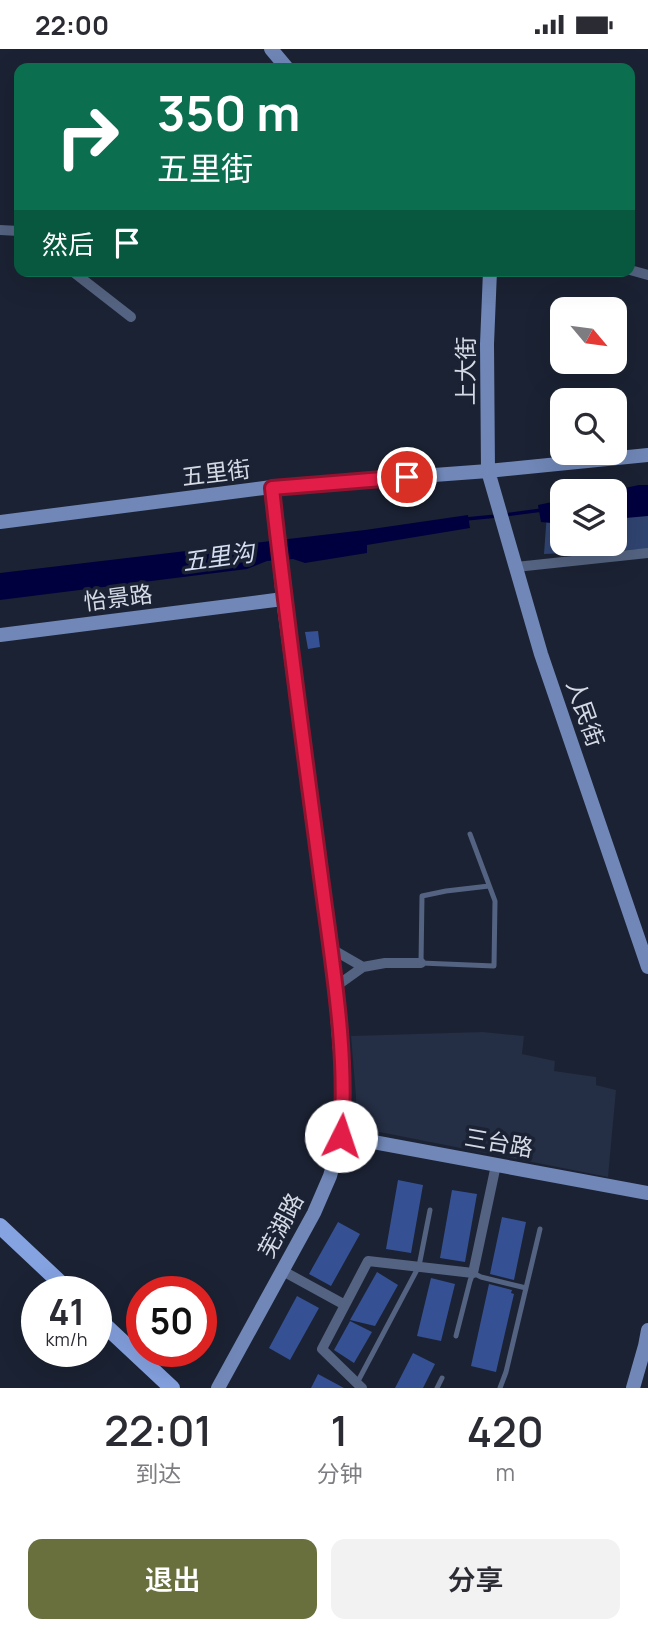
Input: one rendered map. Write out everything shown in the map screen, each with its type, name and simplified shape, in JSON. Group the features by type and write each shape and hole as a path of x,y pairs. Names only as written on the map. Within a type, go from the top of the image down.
{"main road":[{"path":"0,1226 53,1276"},
{"path":"112,1332 172,1388"}],"street":[{"path":"271,49 283,63"},
{"path":"80,277 131,317"},
{"name":"上大街","path":"488,471 487,344 490,277"},
{"name":"五里街","path":"0,522 272,488 648,456"},
{"name":"人民街","path":"488,471 541,654 648,967"},
{"name":"芜湖路","path":"218,1388 314,1213 330,1176 341,1136 344,1103 335,987 279,561 272,488"},
{"path":"516,567 648,553"},
{"name":"怡景路","path":"0,635 284,599"},
{"path":"330,948 363,967"},
{"path":"335,987 363,967 385,963 421,963"},
{"name":"三台路","path":"341,1136 648,1193"},
{"path":"359,1386 322,1349 368,1261 473,1273 496,1165"},
{"path":"283,1271 345,1305"},
{"path":"633,1388 648,1330"}],"lane":[{"path":"470,834 495,901 494,966 421,963 422,896 489,886"},
{"path":"359,1386 419,1266 430,1210"},
{"path":"500,1388 506,1373 540,1230"},
{"path":"456,1336 473,1273 526,1288"},
{"path":"437,1388 442,1378"}],"shaded area":[{"path":"648,502 648,549 627,550 627,504"},
{"path":"547,513 550,513 550,554 544,554"},
{"path":"483,1032 524,1036 522,1054 555,1061 554,1071 596,1077 596,1085 616,1090 608,1177 354,1127 356,1097 351,1036"}],"water":[{"path":"648,485 648,516 627,518 627,488"},
{"path":"550,502 550,523 541,522 538,505"},
{"path":"468,515 470,528 367,545 367,553 305,563 293,559 267,561 247,569 0,600 0,573 365,530"}],"building":[{"path":"318,631 320,647 308,649 305,632"},
{"path":"398,1180 423,1185 411,1253 386,1249"},
{"path":"452,1190 477,1194 465,1262 440,1258"},
{"path":"502,1217 526,1222 514,1280 490,1274"},
{"path":"338,1222 360,1234 331,1286 309,1274"},
{"path":"377,1272 398,1285 375,1326 350,1320"},
{"path":"431,1278 455,1284 441,1341 417,1336"},
{"path":"489,1284 512,1290 511,1293 514,1294 496,1372 471,1366"},
{"path":"297,1296 319,1308 290,1360 269,1348"},
{"path":"350,1321 372,1332 354,1363 334,1350"},
{"path":"413,1353 435,1364 423,1388 395,1388"},
{"path":"318,1374 344,1388 311,1388"}],"waterway":[{"name":"五里沟","path":"504,515 542,510"},
{"name":"五里沟","path":"466,519 497,516"}],"route":[{"path":"341,1136 344,1103 335,987 272,488 407,477"}]}
